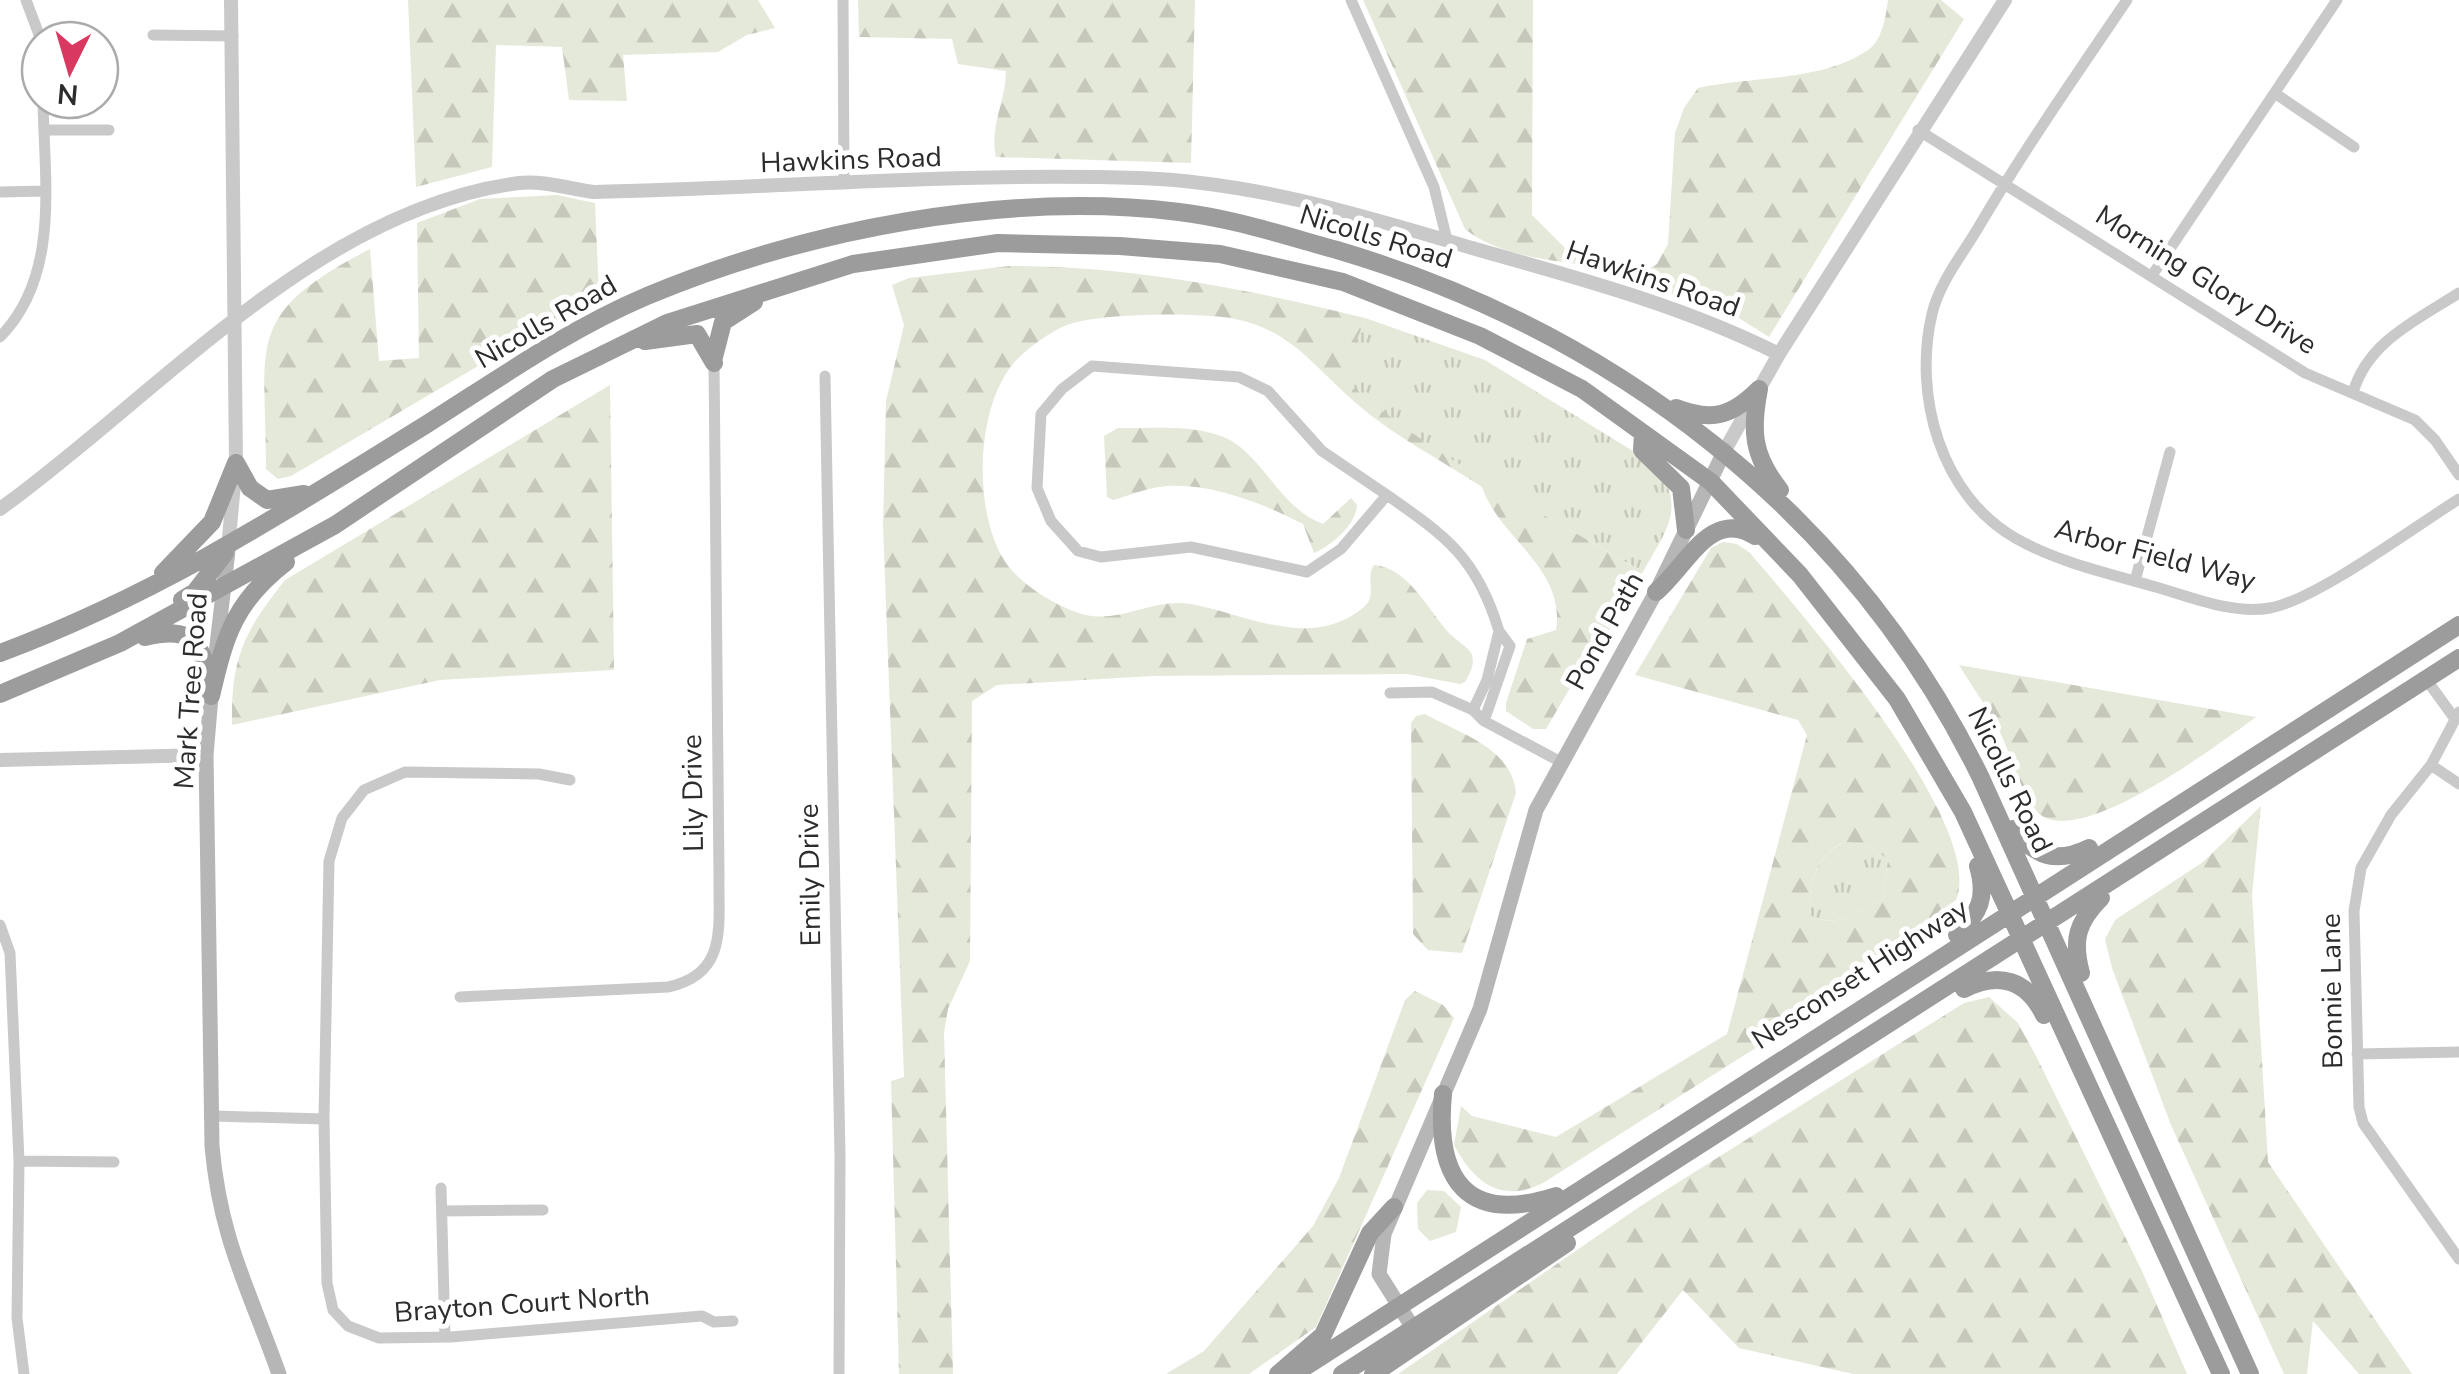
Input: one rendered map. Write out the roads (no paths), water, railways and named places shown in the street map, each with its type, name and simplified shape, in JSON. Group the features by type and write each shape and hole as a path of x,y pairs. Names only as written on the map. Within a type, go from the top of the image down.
{"highway":[{"name":"Nicolls Road","path":"0,653 228,549 560,341 647,296 799,246 936,216 1056,207 1182,212 1390,266 1530,324 1601,362 1653,398 1726,450 1807,530 1869,601 1921,671 1995,807 2250,1374"},
{"name":"Nicolls Road","path":"8,691 120,643 335,525 554,380 624,344 667,323 854,264 998,243 1120,246 1220,254 1343,282 1480,336 1582,389 1711,482 1782,556 1870,660 1963,812 2221,1374"},
{"path":"714,363 723,322 772,290"},
{"path":"624,344 697,334 714,363"},
{"path":"1653,398 1710,418 1734,410 1760,388"},
{"path":"1760,388 1752,427 1756,453 1807,530"},
{"path":"1643,433 1642,450 1680,488 1686,530"},
{"path":"236,463 250,488 267,500 291,498 328,486"},
{"path":"132,596 200,540 212,522 236,463"},
{"path":"212,692 234,614 264,579 335,525"},
{"path":"1656,592 1680,572 1699,544 1727,525 1740,526 1782,556"},
{"path":"8,691 180,602 195,592 228,549"},
{"name":"Nesconset Highway","path":"1294,1374 2008,910 2459,624"},
{"path":"120,643 165,632 186,635 201,650 212,692"},
{"path":"1342,1374 2459,658"},
{"path":"1995,807 2028,847 2053,858 2073,856 2153,818"},
{"path":"1925,964 1971,922 1983,899 1982,881 1963,812"},
{"path":"2098,1031 2076,956 2076,935 2087,912 2128,872"},
{"path":"1879,1032 1973,984 2007,980 2033,994 2081,1068"},
{"path":"1443,1094 1443,1154 1466,1192 1490,1204 1513,1207 1581,1188"},
{"path":"1373,1374 1667,1176 1709,1142"},
{"path":"1278,1374 1324,1335 1370,1233 1394,1207"}],"main road":[{"name":"Pond Path","path":"1412,1328 1396,1306 1378,1268 1394,1207 1480,1009 1530,825 1656,592 1726,450"},
{"name":"Mark Tree Road","path":"228,549 206,755 217,1201 279,1374"}],"street":[{"name":"Mark Tree Road","path":"228,549 236,463 232,0"},
{"path":"843,0 844,183"},
{"path":"1351,0 1434,187 1446,240"},
{"name":"Pond Path","path":"1726,450 1778,354 1918,130 2005,0"},
{"name":"Arbor Field Way","path":"2126,0 2004,183 1937,296 1926,370 1929,411 1939,444 1974,504 2012,536 2057,558 2240,609 2283,606 2459,499"},
{"path":"2153,274 2337,0"},
{"path":"153,35 234,36"},
{"path":"2276,94 2354,148"},
{"path":"0,337 34,288 43,236 44,120"},
{"path":"44,130 109,130"},
{"name":"Morning Glory Drive","path":"1918,130 2153,274 2305,373 2415,420 2435,440 2459,475"},
{"name":"Hawkins Road","path":"0,508 236,321 369,232 424,206 522,182 594,192 1141,178 1265,192 1389,221 1696,316 1778,354"},
{"path":"0,192 44,191"},
{"path":"2353,393 2364,363 2386,339 2459,293"},
{"name":"Lily Drive","path":"460,997 668,987 699,976 714,954 719,875 714,363"},
{"path":"1387,495 1342,549 1307,572 1191,547 1102,557 1078,551 1051,521 1037,488 1041,414 1062,389 1092,366 1240,376 1268,390 1322,450 1387,495 1453,542 1481,583 1499,631 1510,646 1484,721"},
{"name":"Emily Drive","path":"826,376 840,1156 839,1374"},
{"path":"2135,581 2170,452"},
{"path":"1472,710 1486,680 1499,631"},
{"path":"1491,655 1507,658"},
{"name":"Bonnie Lane","path":"2426,679 2457,716 2432,765 2391,815 2361,868 2354,911 2357,1054 2364,1123 2459,1259"},
{"path":"1390,693 1432,692 1472,710 1484,721 1561,762"},
{"path":"0,760 206,755"},
{"path":"2432,765 2459,784"},
{"path":"212,1116 324,1119 329,860 342,818 364,790 405,772 539,774 570,780"},
{"path":"0,924 10,953 19,1161 16,1318 24,1374"},
{"path":"2357,1054 2459,1052"},
{"path":"0,1073 14,1073"},
{"name":"Brayton Court North","path":"324,1119 327,1283 332,1310 348,1326 379,1338 445,1337 702,1316 714,1322 733,1321"},
{"path":"19,1161 114,1162"},
{"path":"441,1188 445,1337"},
{"path":"442,1211 544,1210"}]}
